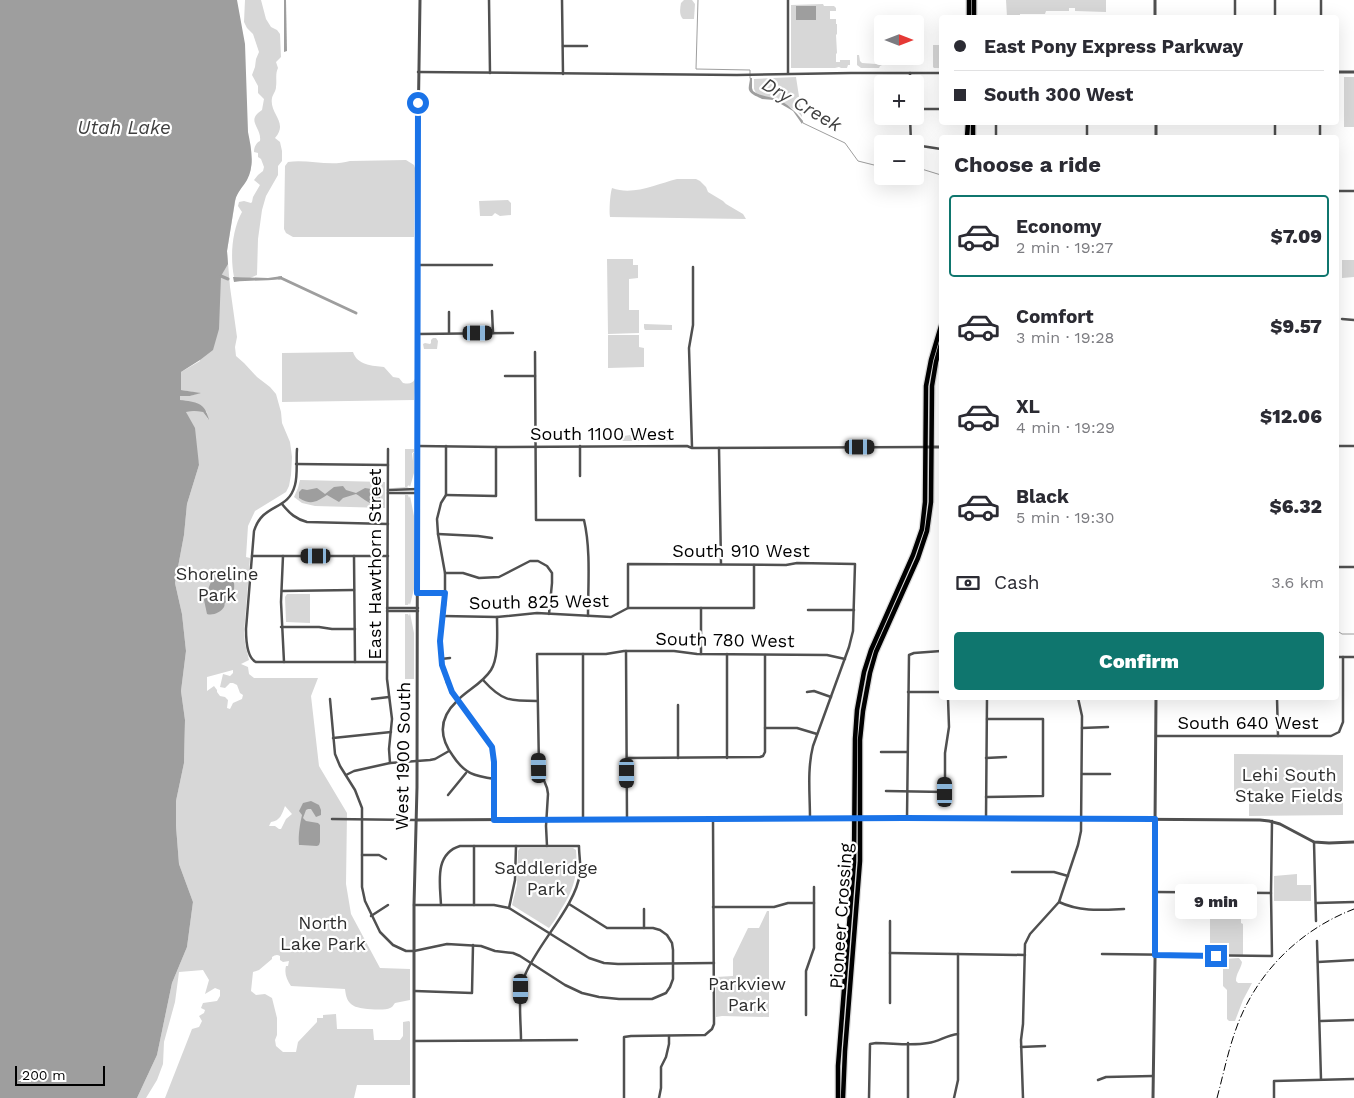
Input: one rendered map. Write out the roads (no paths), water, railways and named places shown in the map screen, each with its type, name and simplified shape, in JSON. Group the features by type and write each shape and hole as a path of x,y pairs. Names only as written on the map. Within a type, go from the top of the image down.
{"highway":[{"path":"968,15 969,0"},
{"path":"974,0 974,15"},
{"path":"928,438 927,379 939,333"},
{"path":"928,438 934,368 939,351"},
{"name":"Pioneer Crossing","path":"843,1098 859,881 855,739 860,692 870,650 913,555 922,529 928,438"},
{"name":"Pioneer Crossing","path":"838,1098 838,1066 858,819"}],"street":[{"name":"West 1900 South","path":"414,1098 414,905 418,609 418,72 420,0"},
{"path":"489,0 490,73"},
{"path":"562,0 563,74"},
{"path":"788,0 788,74"},
{"path":"1155,0 1155,15"},
{"path":"1235,0 1235,15"},
{"path":"1275,0 1275,15"},
{"path":"1320,15 1321,0"},
{"path":"563,46 587,46"},
{"path":"418,72 750,75 888,72 939,73"},
{"path":"1339,72 1354,72"},
{"path":"924,109 939,109"},
{"path":"924,146 939,149"},
{"path":"1339,191 1354,191"},
{"path":"418,265 492,265"},
{"path":"692,448 689,348 693,325 693,267"},
{"path":"492,311 493,333"},
{"path":"449,312 449,333"},
{"path":"1342,320 1354,320"},
{"path":"418,334 514,332"},
{"path":"535,352 536,520 584,520 588,544 588,616"},
{"path":"505,376 535,376"},
{"name":"South 1100 West","path":"418,446 928,447"},
{"path":"446,446 446,495 438,512 438,534 445,573 440,641 441,659 447,682 457,700 492,747 495,779 494,820"},
{"path":"580,446 580,476"},
{"path":"1339,446 1354,446"},
{"path":"446,495 496,496 496,447"},
{"path":"928,447 939,447"},
{"path":"719,448 721,564"},
{"path":"296,449 296,482 291,494 282,504 270,509 259,518 254,531 246,633 250,653 254,662 387,662"},
{"name":"East Hawthorn Street","path":"388,449 387,679 392,718 390,763"},
{"path":"296,464 388,465"},
{"path":"388,491 418,491"},
{"path":"282,504 299,520 307,522 388,524"},
{"path":"438,534 492,538"},
{"path":"252,556 388,556"},
{"path":"283,556 281,627 284,662"},
{"path":"354,556 355,662"},
{"path":"445,573 463,573 480,578 499,577 530,562 538,561 547,566 552,573 549,614"},
{"name":"South 910 West","path":"628,608 628,564 786,565 797,563 855,564 854,610"},
{"name":"South 825 West","path":"443,616 497,617 537,613 610,617 628,608 754,608 754,565"},
{"path":"1339,567 1354,567"},
{"path":"282,591 354,590"},
{"path":"417,593 445,593"},
{"path":"701,608 701,654"},
{"path":"387,609 418,609"},
{"path":"808,610 854,610 853,631 845,659 810,757 810,819"},
{"path":"495,779 483,778 467,773 449,751 443,737 443,723 449,710 457,700 483,680 492,669 496,656 497,617"},
{"path":"281,627 354,629"},
{"path":"626,651 627,820"},
{"name":"South 780 West","path":"537,701 538,654 677,651 701,654 828,655 845,659"},
{"path":"907,818 909,655 914,653 939,652"},
{"path":"583,654 584,820"},
{"path":"727,654 727,758"},
{"path":"627,758 760,758 763,756 765,753 765,655"},
{"path":"1342,657 1354,657"},
{"name":"South 640 West","path":"1156,736 1331,736 1339,732 1343,722 1342,657"},
{"path":"441,659 450,658"},
{"path":"483,680 500,696 515,701 537,701 539,768 548,794 547,846"},
{"path":"807,692 814,691 831,697"},
{"path":"908,692 939,692"},
{"path":"372,698 389,697"},
{"path":"330,700 334,749 337,760 355,790 362,808 362,887 365,901 380,932 388,940 398,948 406,951 443,944 481,946 495,951 513,953 573,989 599,997 652,999 666,992 673,979 673,950 672,943 667,935 653,928 608,928 568,904"},
{"path":"886,791 945,792 945,753 949,727 948,700"},
{"path":"986,819 987,700"},
{"path":"1023,1098 1021,1047 1026,944 1030,934 1059,902 1078,845 1082,819 1082,716 1078,700"},
{"path":"1154,1098 1156,700"},
{"path":"1277,700 1278,736"},
{"path":"678,705 678,758"},
{"path":"986,797 1043,796 1043,719 987,719"},
{"path":"1082,728 1108,727"},
{"path":"765,728 797,728 817,734"},
{"path":"333,738 391,732"},
{"path":"346,775 354,771 390,763 435,759 449,751"},
{"path":"882,752 908,752"},
{"path":"986,758 1006,757"},
{"path":"448,794 467,773"},
{"path":"1082,774 1110,774"},
{"path":"332,819 713,820 907,818 1260,820 1272,822 1314,842 1354,842"},
{"path":"624,1098 624,1037 705,1035 712,1029 714,1024 713,820"},
{"path":"1102,954 1272,956 1272,822"},
{"path":"1314,842 1316,921"},
{"path":"440,905 440,871 443,860 453,848 460,846 579,846 580,873 576,888 525,975 521,989 521,1040"},
{"path":"474,846 474,905"},
{"path":"509,908 515,880 516,846"},
{"path":"362,855 379,855 386,859"},
{"path":"1012,872 1054,872 1068,876"},
{"path":"806,1015 806,970 814,948 814,887"},
{"path":"1156,892 1271,893"},
{"path":"1059,902 1072,908 1086,910 1124,909"},
{"path":"1316,902 1354,902"},
{"path":"714,906 774,907 788,903 814,903"},
{"path":"371,916 388,905"},
{"path":"414,905 494,905 509,908 596,961 618,964 714,963"},
{"path":"644,909 644,928"},
{"path":"890,920 890,1003"},
{"path":"1317,941 1321,1079"},
{"path":"415,992 472,993 473,945"},
{"path":"890,953 1025,954"},
{"path":"954,1098 958,1080 958,954"},
{"path":"1318,962 1354,960"},
{"path":"1320,1021 1354,1020"},
{"path":"869,1098 870,1044 927,1044 946,1036 958,1034"},
{"path":"659,1098 661,1067 666,1057 669,1036"},
{"path":"415,1041 577,1040"},
{"path":"908,1044 908,1098"},
{"path":"1021,1047 1045,1046"},
{"path":"1098,1080 1106,1077 1154,1076"},
{"path":"1274,1098 1274,1081 1354,1079"}],"water":[{"name":"Utah Lake","path":"0,0 237,0 245,44 248,132 252,156 251,168 247,180 235,201 227,251 228,264 221,276 219,329 213,350 181,372 181,390 201,393 180,396 180,400 191,401 202,406 209,420 203,412 186,412 195,428 199,465 187,504 184,535 175,583 182,614 186,651 181,691 185,720 184,763 176,801 176,826 179,864 193,902 187,947 172,983 157,1055 137,1098 0,1098"},
{"path":"284,0 286,0 287,51 284,52"},
{"path":"796,6 816,6 816,20 796,20"},
{"path":"750,78 752,78 753,91 784,103 791,108 803,121 802,124 793,111 774,100 762,99 751,93 749,89"},
{"path":"282,276 282,279 234,282 233,277 268,278"},
{"path":"343,486 346,490 356,493 365,488 378,488 380,489 380,502 370,503 356,494 343,498 339,502 327,495 311,502 299,498 299,492 302,489 317,488 325,494 334,487"},
{"path":"214,574 232,576 234,589 233,594 225,603 223,609 217,613 207,614 204,600"},
{"path":"311,801 319,805 321,815 316,817 311,809 308,809 303,818 306,821 320,825 320,842 317,846 299,845 302,815 299,811 303,803"}],"waterway":[{"name":"Dry Creek","path":"698,0 696,69 750,70 750,78"},
{"name":"Dry Creek","path":"802,121 845,143 858,161 874,165"},
{"name":"Dry Creek","path":"924,170 939,174"},
{"path":"221,276 228,279"},
{"path":"279,278 356,313"},
{"name":"Dry Creek","path":"1339,632 1342,634 1354,634"}],"railway":[{"path":"1217,1098 1235,1030 1259,984 1271,968 1300,940 1335,917 1354,909"}],"park label":[{"name":"Shoreline Park","path":"217,584"},
{"name":"Lehi South Stake Fields","path":"1289,785"},
{"name":"Saddleridge Park","path":"546,878"},
{"name":"North Lake Park","path":"323,933"},
{"name":"Parkview Park","path":"747,994"}]}
